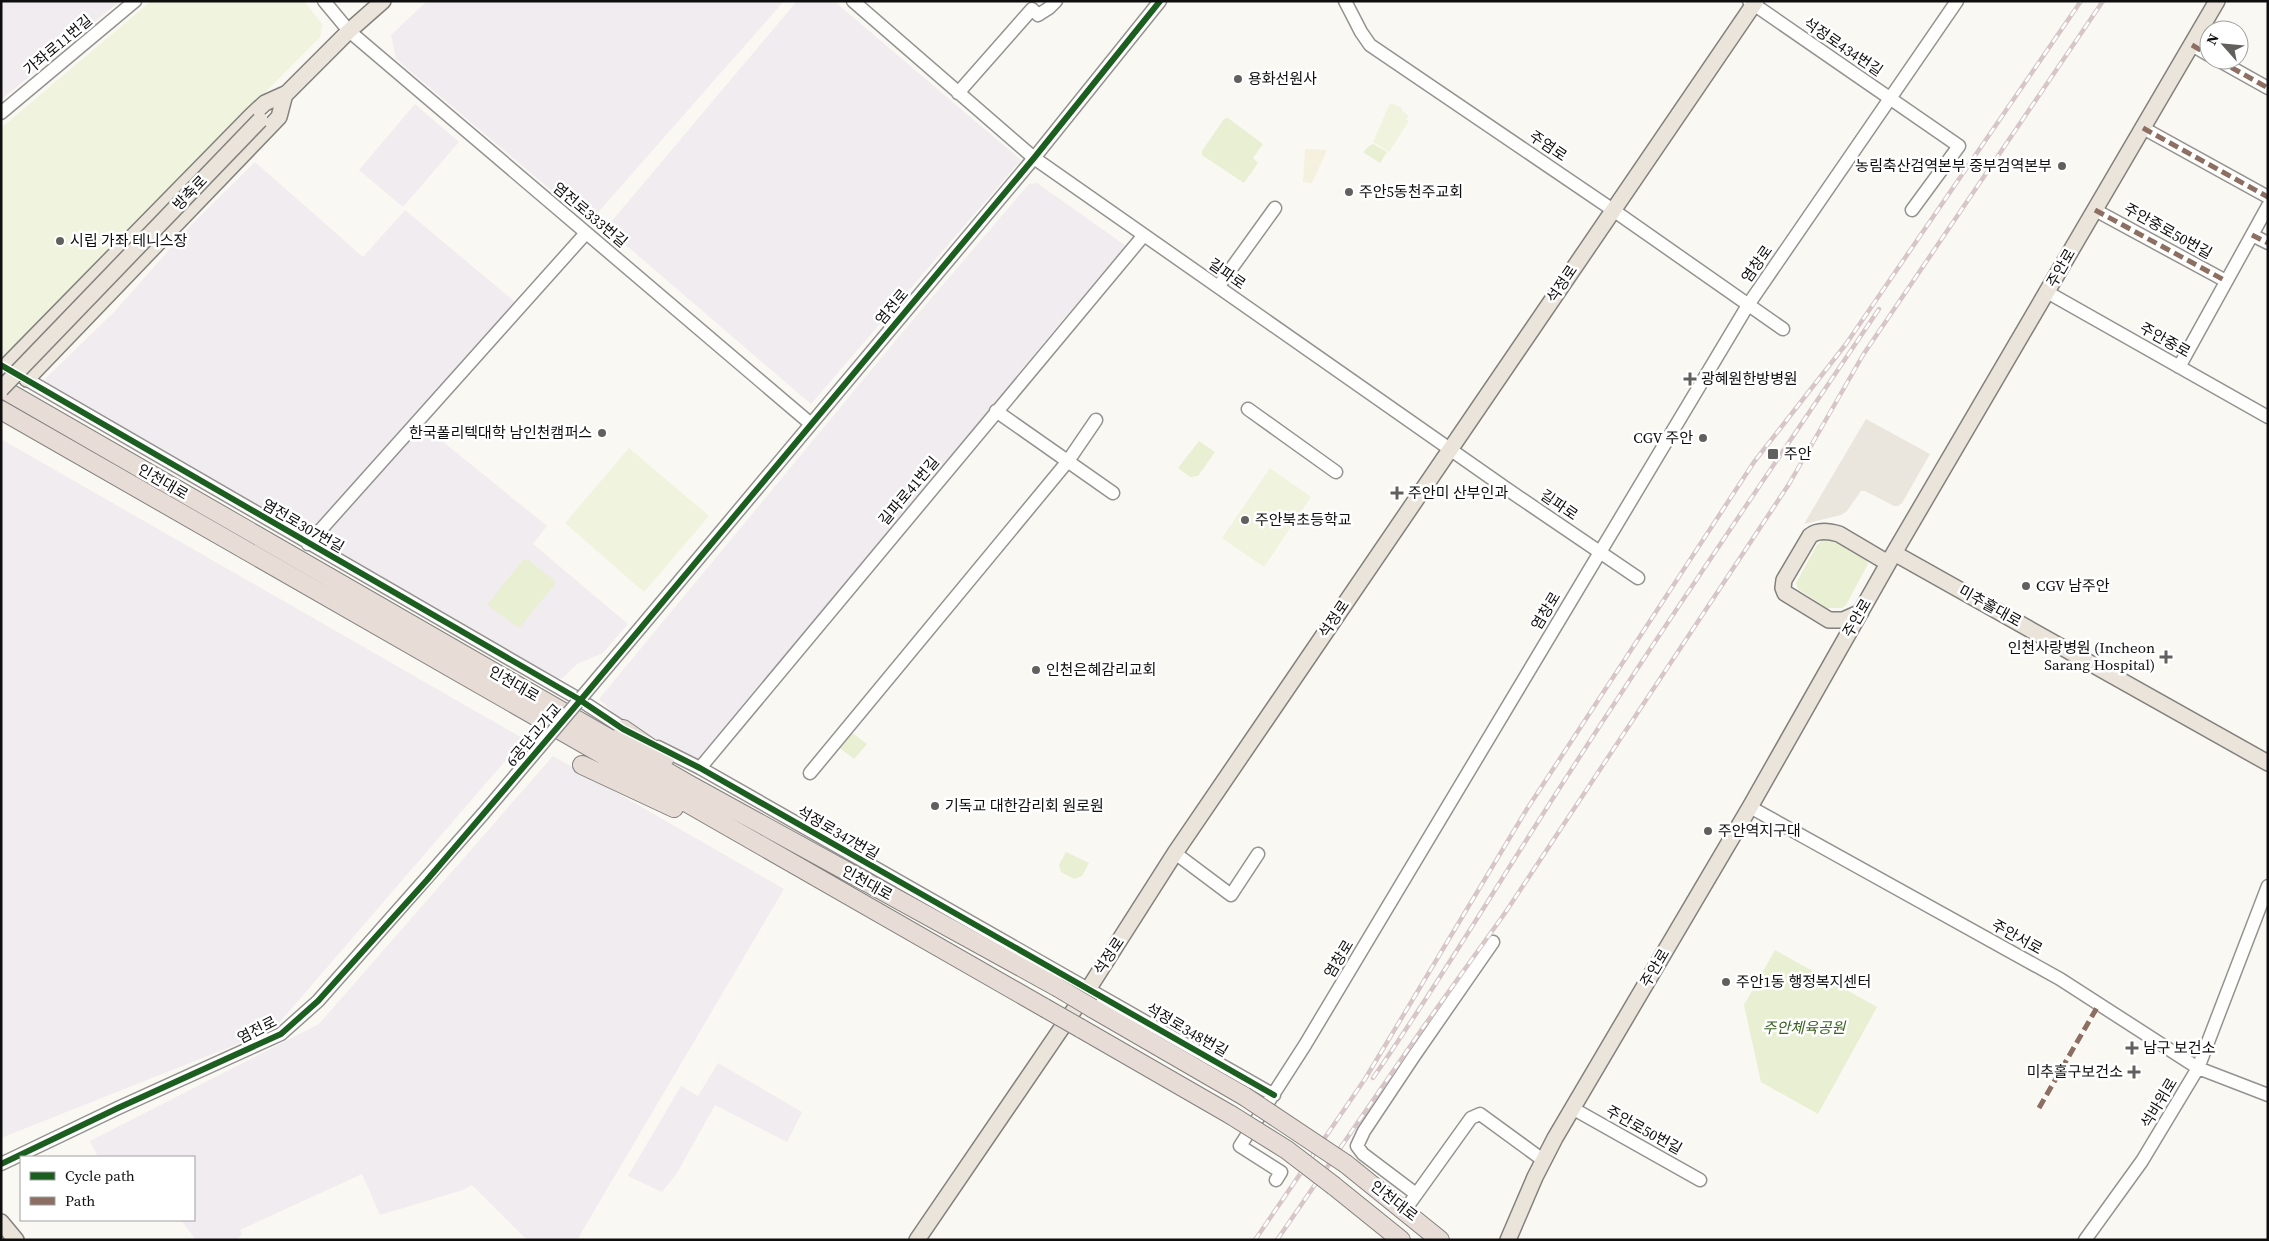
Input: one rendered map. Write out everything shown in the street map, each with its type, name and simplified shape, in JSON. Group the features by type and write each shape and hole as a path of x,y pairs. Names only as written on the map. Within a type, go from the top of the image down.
{"highway":[{"name":"인천대로","path":"1,389 788,840 1057,987 1244,1096 1346,1164 1440,1240"},
{"name":"인천대로","path":"1,410 1231,1116 1287,1150 1402,1240"},
{"path":"623,729 663,757 739,803 788,840"},
{"path":"582,765 777,855"}],"main road":[{"name":"방축로","path":"1,389 285,94 349,31 383,1"},
{"name":"주안로","path":"1508,1240 1543,1160 1572,1108 1750,807 1891,558 2217,1"},
{"name":"석정로","path":"917,1240 1088,988 1175,854 1753,3"},
{"path":"13,371 252,115 265,103 285,94"},
{"path":"13,371 279,117 285,94"},
{"path":"1861,612 1843,620 1829,620 1785,593 1783,588 1784,580 1810,536 1821,531 1839,534 1891,558"},
{"name":"미추홀대로","path":"1891,558 2268,763"},
{"path":"1,1222 16,1240"}],"street":[{"name":"가좌로11번길","path":"1,113 135,1"},
{"name":"염전로333번길","path":"324,1 349,31 811,424"},
{"name":"길파로","path":"852,1 1034,158 1450,450 1638,578"},
{"path":"958,93 1032,9 1038,15 1056,1"},
{"name":"염전로","path":"641,627 1034,158 1160,1"},
{"name":"주염로","path":"1345,1 1370,45 1613,210 1783,329"},
{"name":"염창로","path":"1276,1180 1281,1172 1240,1146 1274,1095 1364,948 1748,305 1957,1"},
{"name":"석정로434번길","path":"1753,3 1890,99"},
{"path":"2192,45 2199,49"},
{"path":"2236,70 2268,88"},
{"path":"1890,99 1959,146 1912,210"},
{"path":"2143,128 2268,197"},
{"path":"2179,366 2268,206"},
{"path":"1218,287 1275,208"},
{"name":"주안중로50번길","path":"2095,210 2226,281"},
{"path":"308,544 586,233"},
{"path":"2252,234 2268,243"},
{"name":"길파로41번길","path":"700,768 996,410 1144,235"},
{"name":"주안중로","path":"2047,292 2268,417"},
{"name":"염전로307번길","path":"13,371 308,544 577,698"},
{"path":"1248,409 1336,472"},
{"path":"996,410 1114,493"},
{"path":"810,772 1068,461 1096,420"},
{"name":"6공단고가교","path":"483,814 641,627"},
{"name":"석정로347번길","path":"577,698 623,729 700,768 1088,988"},
{"name":"주안서로","path":"1750,807 2060,979 2198,1068 2268,1095"},
{"name":"염전로","path":"1,1164 118,1108 281,1034 318,1001 483,814"},
{"path":"1175,854 1231,895 1258,854"},
{"name":"석바위로","path":"2085,1240 2142,1161 2198,1068 2268,886"},
{"path":"1416,1194 1363,1154 1357,1146 1379,1108 1493,942"},
{"name":"석정로348번길","path":"1088,988 1274,1095"},
{"name":"주안로50번길","path":"1572,1108 1700,1180"},
{"path":"1405,1210 1471,1118 1476,1115 1480,1114 1543,1160"}],"shaded area":[{"path":"1,1 120,1 1,100"},
{"path":"427,1 784,1 593,218 585,219 396,59 391,35"},
{"path":"797,1 834,1 1021,160 811,404 606,228"},
{"path":"415,104 459,142 403,207 359,170"},
{"path":"1305,149 1327,150 1312,183 1303,182"},
{"path":"255,162 363,257 405,210 515,302 451,378 315,527 308,529 294,528 45,384 44,380 115,311 191,225"},
{"path":"1037,183 1126,246 1050,335 699,763 622,721 599,699 911,322 1029,184"},
{"path":"1866,419 1930,454 1902,503 1894,506 1865,491 1861,491 1847,511 1841,515 1804,524"},
{"path":"421,424 547,526 533,544 628,624 603,653 577,664 563,678 556,679 323,545 322,538"},
{"path":"1,439 524,739 273,1030 1,1138"},
{"path":"553,756 784,889 577,1240 527,1240 472,1185 463,1190 380,1215 362,1174 240,1230 242,1234 236,1240 196,1240 182,1221 195,1221 195,1156 98,1156 90,1141 319,1024"},
{"path":"718,1063 802,1112 787,1142 715,1105 677,1173 662,1192 628,1176 681,1086 698,1096"}],"green space":[{"name":"시립 가좌 테니스장","path":"151,1 304,1 322,24 320,37 7,354 2,355 1,128"},
{"path":"1390,103 1402,108 1402,111 1409,116 1406,119 1409,121 1389,152 1373,142"},
{"path":"1228,118 1263,144 1253,158 1258,163 1244,183 1202,155 1202,151 1224,119"},
{"path":"1373,144 1387,152 1380,163 1363,152"},
{"path":"1199,441 1215,452 1198,476 1190,477 1178,468"},
{"path":"629,448 709,516 644,592 565,523"},
{"path":"1270,468 1311,497 1264,567 1222,538"},
{"path":"1825,538 1850,547 1861,555 1868,564 1846,605 1842,608 1827,608 1798,589 1796,583 1817,545"},
{"path":"527,559 554,580 555,584 519,628 487,605 523,560"},
{"path":"850,731 867,744 854,759 837,746"},
{"path":"1066,852 1089,863 1082,876 1074,879 1061,872 1059,865"},
{"name":"주안체육공원","path":"1775,950 1877,1007 1818,1114 1761,1082 1744,1005"}],"railway":[{"path":"1255,1240 1365,1079 1527,809 1754,462 1846,344 2081,1"},
{"path":"1277,1240 1422,1029 1505,913 1789,484 1863,355 2103,1"},
{"path":"1373,1078 1624,689 1879,309"}],"marked path":[{"path":"2192,45 2199,49"},
{"path":"2236,70 2268,88"},
{"path":"2143,128 2268,197"},
{"path":"2095,210 2226,281"},
{"path":"2252,235 2268,243"},
{"path":"2039,1108 2099,1004"}],"cycle path":[{"path":"1,1164 118,1108 281,1034 318,1001 427,880 579,702 1034,158 1160,1"},
{"path":"1,365 577,698 623,729 700,768 1274,1095"}],"place":[{"name":"용화선원사","path":"1238,79"},
{"name":"농림축산검역본부 중부검역본부","path":"2062,166"},
{"name":"주안5동천주교회","path":"1349,192"},
{"name":"시립 가좌 테니스장","path":"60,241"},
{"name":"광혜원한방병원","path":"1690,379"},
{"name":"한국폴리텍대학 남인천캠퍼스","path":"602,433"},
{"name":"CGV 주안","path":"1703,438"},
{"name":"주안","path":"1773,454"},
{"name":"주안미 산부인과","path":"1397,493"},
{"name":"주안북초등학교","path":"1245,520"},
{"name":"CGV 남주안","path":"2026,586"},
{"name":"인천사랑병원 (Incheon Sarang Hospital)","path":"2166,657"},
{"name":"인천은혜감리교회","path":"1036,670"},
{"name":"기독교 대한감리회 원로원","path":"935,806"},
{"name":"주안역지구대","path":"1708,831"},
{"name":"주안1동 행정복지센터","path":"1726,982"},
{"name":"남구 보건소","path":"2132,1048"},
{"name":"미추홀구보건소","path":"2134,1072"}]}
